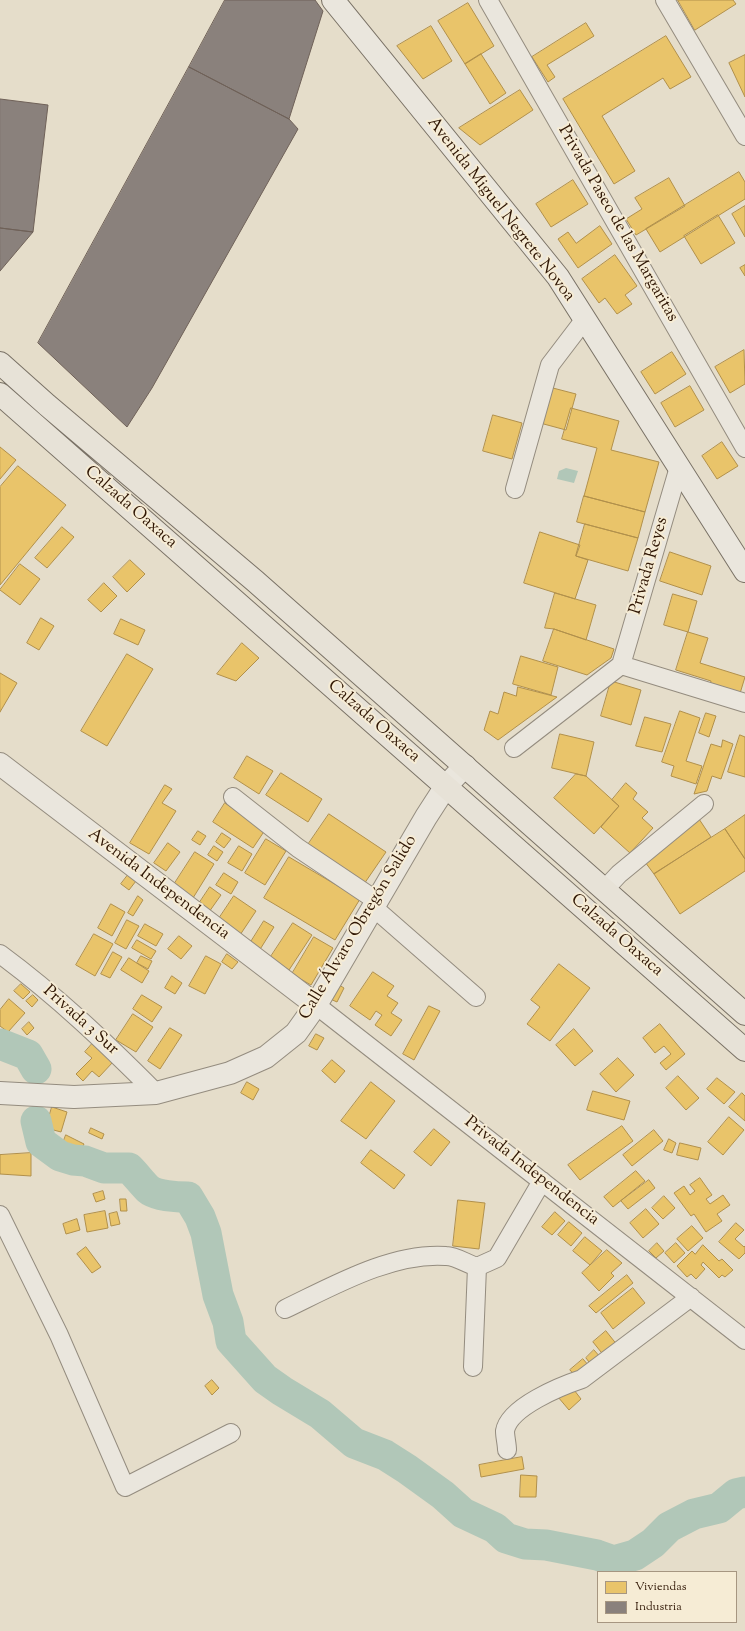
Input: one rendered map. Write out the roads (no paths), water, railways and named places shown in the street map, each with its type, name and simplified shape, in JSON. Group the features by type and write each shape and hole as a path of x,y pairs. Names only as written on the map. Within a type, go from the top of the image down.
{"main road":[{"name":"Calzada Oaxaca","path":"0,363 47,405 255,581 745,1014"},
{"name":"Calzada Oaxaca","path":"0,394 745,1050"},
{"path":"606,928 624,908"}],"street":[{"name":"Avenida Miguel Negrete Novoa","path":"333,0 558,278 745,571"},
{"name":"Privada Paseo de las Margaritas","path":"488,0 745,448"},
{"path":"665,0 745,136"},
{"path":"515,489 550,365 585,319"},
{"name":"Privada Reyes","path":"621,665 679,467"},
{"path":"514,748 621,665 745,703"},
{"name":"Avenida Independencia","path":"0,764 316,1006"},
{"name":"Calle Álvaro Obregón Salido","path":"0,1093 74,1097 156,1093 230,1073 266,1056 296,1033 316,1006 426,816 446,786 465,766"},
{"path":"233,797 298,848 375,904 476,997"},
{"path":"604,890 620,874 704,804"},
{"name":"Privada 3 Sur","path":"0,954 35,980 94,1032 156,1093"},
{"name":"Privada Independencia","path":"316,1006 745,1340"},
{"path":"285,1309 342,1282 381,1266 406,1259 428,1256 447,1256 477,1267 497,1258 542,1181"},
{"path":"0,1215 59,1335 125,1487 231,1433"},
{"path":"473,1367 477,1267"},
{"path":"507,1450 505,1430 515,1413 542,1395 566,1384 582,1379 691,1297"}],"waterway":[{"path":"0,1044 28,1055 36,1069"},
{"path":"36,1121 41,1142 60,1156 73,1160 85,1161 104,1168 129,1168 148,1189 156,1193 167,1196 188,1197 200,1217 206,1233 218,1295 228,1322 231,1341 265,1379 320,1414 354,1443 385,1455 443,1495 463,1513 495,1528 506,1538 525,1544 546,1545 597,1555 614,1561 635,1555 653,1543 669,1527 694,1514 719,1508 736,1494 745,1492"}]}
